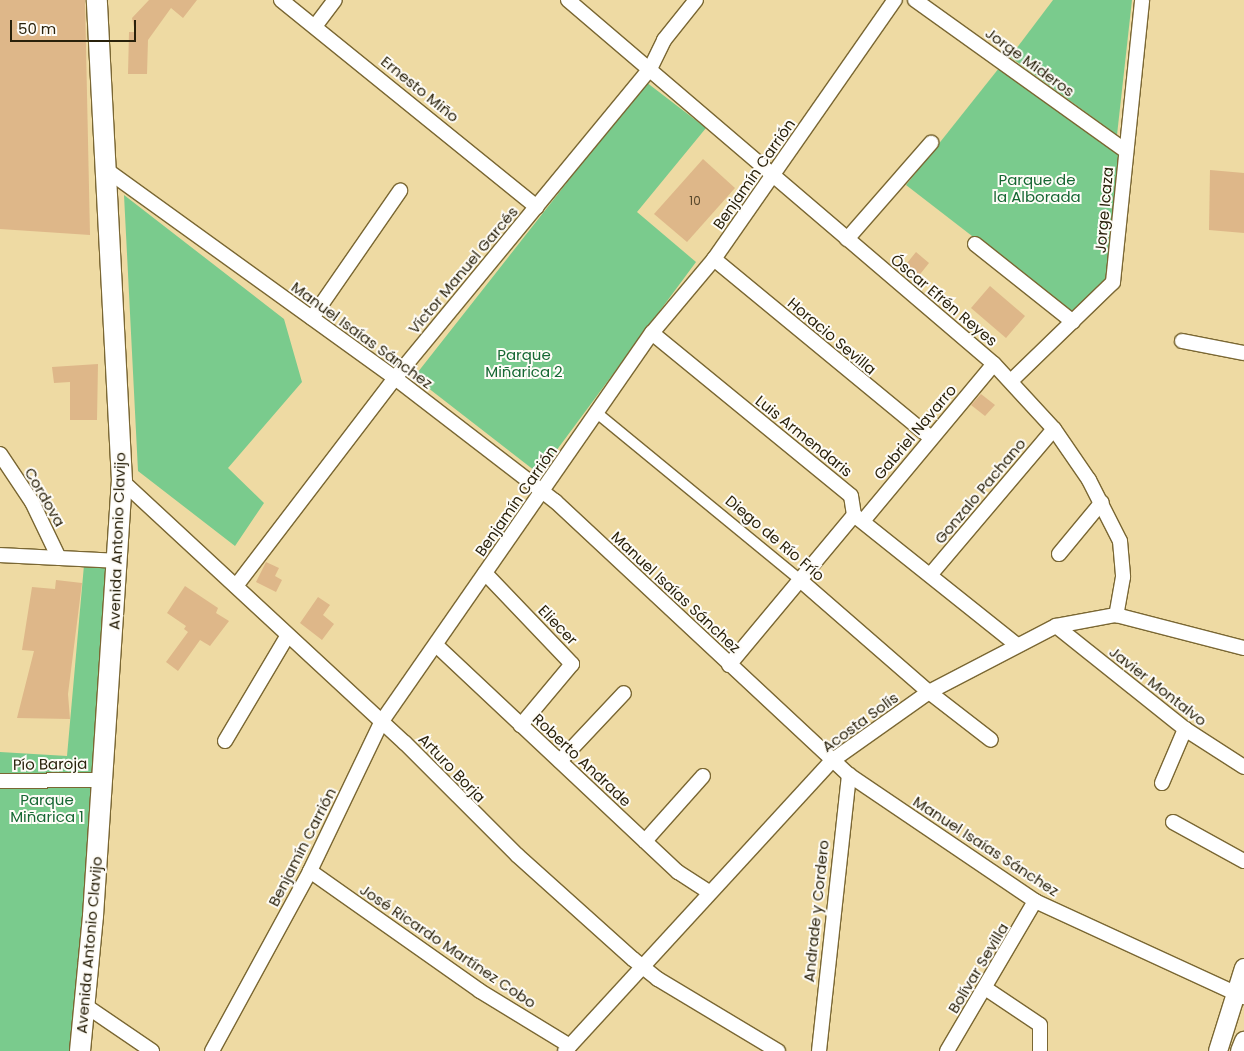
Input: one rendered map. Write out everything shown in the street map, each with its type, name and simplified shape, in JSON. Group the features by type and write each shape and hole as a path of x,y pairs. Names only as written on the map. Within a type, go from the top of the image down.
{"main road":[{"name":"Avenida Antonio Clavijo","path":"80,1051 86,1006 122,481 108,171 97,0"}],"street":[{"name":"Ernesto Miño","path":"281,0 316,25 537,207"},
{"path":"316,25 335,0"},
{"name":"Óscar Efrén Reyes","path":"568,0 650,69 772,177 994,364 1054,429 1102,502 1124,559 1116,615"},
{"name":"Víctor Manuel Garcés","path":"236,586 395,378 650,69 664,40 696,0"},
{"name":"Benjamín Carrión","path":"212,1051 310,872 382,722 652,333 714,259 894,0"},
{"name":"Jorge Mideros","path":"914,0 1126,151"},
{"name":"Jorge Icaza","path":"1011,381 1113,282 1142,0"},
{"path":"847,239 931,143"},
{"name":"Manuel Isaías Sánchez","path":"108,171 395,378 543,492 849,775 1035,901 1240,996"},
{"path":"312,318 400,191"},
{"path":"975,244 1073,322"},
{"name":"Horacio Sevilla","path":"714,259 930,437"},
{"name":"Luis Armendaris","path":"652,333 851,496 858,518"},
{"path":"1182,341 1244,353"},
{"name":"Gabriel Navarro","path":"730,665 800,580 858,518 994,364"},
{"name":"Diego de Río Frío","path":"597,413 800,580 929,692 991,740"},
{"name":"Gonzalo Pachano","path":"931,574 1054,429"},
{"name":"Cordova","path":"0,454 32,502 59,558"},
{"name":"Arturo Borja","path":"122,481 382,722 517,855 642,965 778,1051"},
{"path":"1059,554 1102,502"},
{"path":"858,518 931,574 1017,645"},
{"path":"0,555 118,561"},
{"name":"Eliecer","path":"485,573 572,664 521,725"},
{"name":"Acosta Solís","path":"567,1048 833,760 929,692 1056,626 1116,615 1244,648"},
{"name":"Javier Montalvo","path":"1056,626 1185,729 1244,767"},
{"path":"225,741 288,635"},
{"name":"Roberto Andrade","path":"436,645 678,872 710,893"},
{"path":"560,761 624,693"},
{"path":"1162,784 1185,729"},
{"name":"Andrade y Cordero","path":"819,1051 849,775"},
{"path":"645,841 703,776"},
{"name":"Pío Baroja","path":"0,781 101,780"},
{"path":"1173,822 1244,861"},
{"name":"José Ricardo Martínez Cobo","path":"310,872 480,991 567,1048"},
{"name":"Bolívar Sevilla","path":"947,1051 1035,901"},
{"path":"1218,1051 1240,996 1244,968"},
{"path":"985,988 1040,1025 1040,1051"},
{"path":"86,1006 152,1051"},
{"path":"1240,1051 1244,1041"}],"green space":[{"path":"1053,0 1132,0 1117,135 1010,57"},
{"name":"Parque de la Alborada","path":"1003,63 1119,153 1106,279 1073,314 906,185"},
{"name":"Parque Miñarica 2","path":"646,82 706,128 637,212 696,262 539,474 414,377"},
{"path":"124,195 284,319 302,382 228,468 264,503 235,546 138,471"},
{"name":"Parque Miñarica 1","path":"84,565 112,567 93,866 71,1051 0,1051 0,752 67,756"}],"building":[{"path":"0,0 85,0 90,235 0,229"},
{"path":"149,0 197,0 183,18 171,8 148,40 147,74 128,74 129,32 135,32 132,18"},
{"path":"703,159 735,188 687,242 654,214"},
{"path":"1210,170 1244,173 1244,233 1209,230"},
{"path":"916,252 929,263 917,278 903,268"},
{"path":"990,286 1025,316 1006,338 971,308"},
{"path":"98,364 97,420 70,420 70,382 54,383 52,367"},
{"path":"981,394 995,405 985,416 971,405"},
{"path":"266,562 279,568 275,576 282,580 276,592 256,582"},
{"path":"56,580 82,583 68,694 70,719 17,718 34,651 22,650 32,587 55,589"},
{"path":"185,586 218,608 216,613 229,621 210,646 200,640 178,671 166,662 188,632 184,629 186,626 167,613"},
{"path":"318,597 330,605 323,615 334,624 322,640 300,623"}]}
